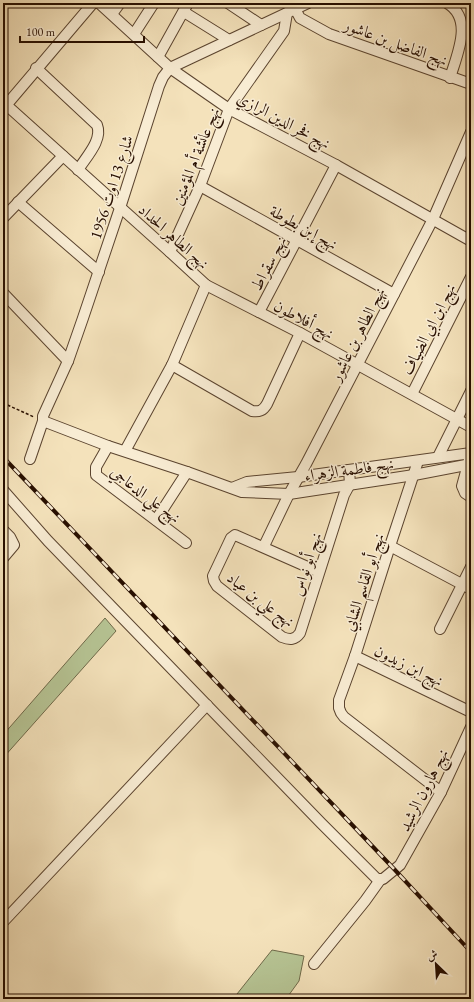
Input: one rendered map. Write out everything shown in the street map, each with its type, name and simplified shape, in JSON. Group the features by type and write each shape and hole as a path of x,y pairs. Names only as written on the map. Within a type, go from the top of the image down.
{"street":[{"path":"4,105 93,3"},
{"name":"نهج فخر الدين الرازي","path":"99,3 170,68 229,109 336,165 471,241"},
{"path":"112,14 120,3"},
{"path":"134,34 154,3"},
{"path":"228,3 262,25"},
{"path":"170,68 262,25 291,8 308,3"},
{"path":"447,3 458,11 463,24 463,33 450,78"},
{"path":"158,57 186,7 229,40"},
{"name":"نهج الفاضل بن عاشور","path":"291,8 300,18 329,34 450,78 471,84"},
{"name":"نهج عائشة أم المؤمنين","path":"170,252 200,186 229,109 284,31 291,8"},
{"path":"36,68 97,125 99,129 97,140 78,170"},
{"name":"شارع 13 اوت 1956","path":"30,459 43,421 43,416 68,361 99,272 159,86 163,77 170,68"},
{"name":"نهج الطاهر الحداد","path":"4,105 206,285 172,365 125,451"},
{"name":"نهج الطاهر بن عاشور","path":"264,546 289,494 358,365 433,219 471,132"},
{"path":"3,218 63,156"},
{"name":"نهج سقراط","path":"259,312 336,165"},
{"name":"نهج إبن بطوطة","path":"200,186 394,294"},
{"path":"18,202 99,272"},
{"name":"نهج ابن ابي الضياف","path":"412,394 471,277"},
{"name":"نهج أفلاطون","path":"206,285 300,333 471,426"},
{"path":"3,293 68,361"},
{"path":"172,365 252,410 261,411 265,408 300,333"},
{"path":"438,457 456,418 471,391"},
{"name":"نهج فاطمة الزهراء","path":"43,421 108,446 242,492 250,493 289,494 414,475 469,464"},
{"name":"نهج علي الدعاجي","path":"108,446 96,467 96,475 186,543"},
{"path":"471,453 462,486 465,493 471,497"},
{"name":"نهج فاطمة الزهراء","path":"232,488 247,482 298,477 471,453"},
{"name":"نهج أبو القاسم الشابي","path":"418,460 355,656 339,700 339,708 341,713 441,792"},
{"path":"349,470 350,484"},
{"path":"156,520 187,472"},
{"path":"336,472 338,486 344,495"},
{"name":"نهج أبو نواس","path":"292,639 296,638 300,633 344,495 350,484"},
{"path":"3,490 48,541 321,823 377,879 380,880 314,964"},
{"path":"3,530 10,536 14,545 3,558"},
{"name":"نهج علي بن عياد","path":"264,546 235,535 231,538 214,576 214,581 217,586 282,636 292,639"},
{"path":"264,546 319,572"},
{"path":"390,546 466,586"},
{"path":"440,629 466,586 471,567"},
{"name":"نهج ابن زيدون","path":"355,656 471,712"},
{"path":"3,922 207,704"},
{"name":"نهج هارون الرشيد","path":"380,880 400,865 441,792 471,727"}],"path":[{"path":"3,403 43,421"}],"green space":[{"path":"105,618 116,631 3,758 3,735"},
{"path":"272,950 304,956 299,981 286,999 233,999"}],"railway":[{"path":"3,457 471,952"}]}
